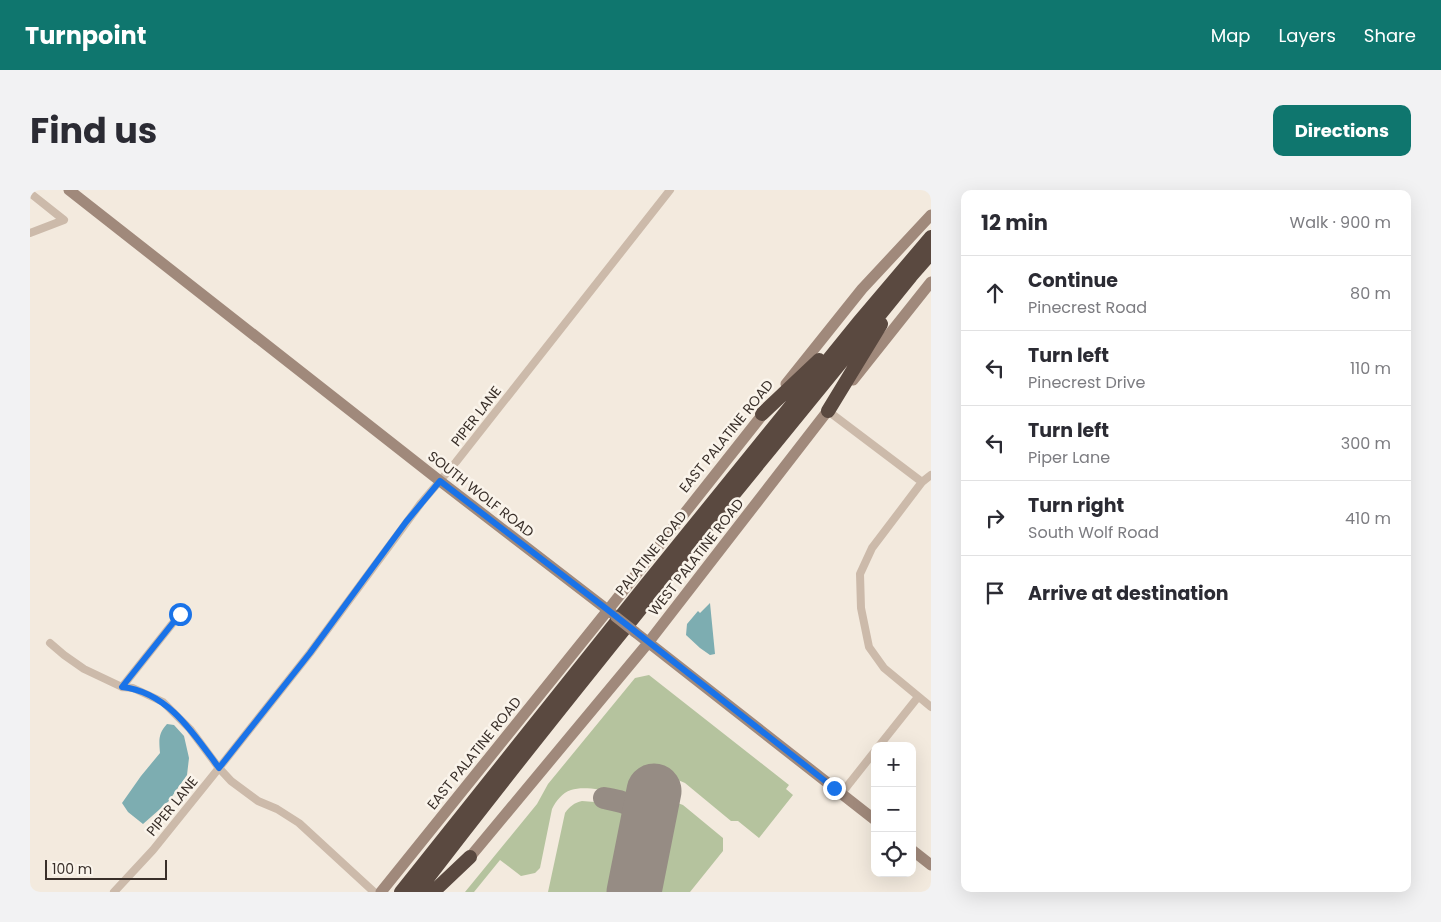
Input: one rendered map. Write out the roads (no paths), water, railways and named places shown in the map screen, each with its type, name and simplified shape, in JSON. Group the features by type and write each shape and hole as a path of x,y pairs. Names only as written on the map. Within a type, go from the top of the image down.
{"highway":[{"name":"PALATINE ROAD","path":"401,892 645,586 931,237"},
{"name":"PALATINE ROAD","path":"417,892 653,595 931,253"},
{"path":"828,411 911,276"},
{"path":"762,414 860,322"},
{"path":"433,892 470,857"}],"street":[{"name":"SOUTH WOLF ROAD","path":"69,190 871,817"},
{"name":"PIPER LANE","path":"114,892 153,850 219,768 310,653 406,522 670,190"},
{"path":"30,192 64,220 30,233"},
{"name":"EAST PALATINE ROAD","path":"381,892 612,614 762,414 862,289 931,214"},
{"name":"WEST PALATINE ROAD","path":"442,892 648,643 931,282"},
{"path":"828,411 922,482"},
{"path":"931,475 922,482 872,548 860,574 861,608 869,647 884,668 931,707"},
{"path":"122,687 180,614"},
{"path":"50,643 84,669 122,687 133,688 163,702 190,729 231,781 258,801 277,809 299,823 374,892"},
{"path":"882,742 918,697"},
{"path":"841,794 871,756"},
{"path":"916,853 931,865"}],"water":[{"path":"710,603 715,654 710,655 686,635 687,624 698,611 700,613"},
{"path":"167,724 174,725 184,736 189,758 187,775 168,802 143,824 128,812 122,803 160,753 160,737"}]}
